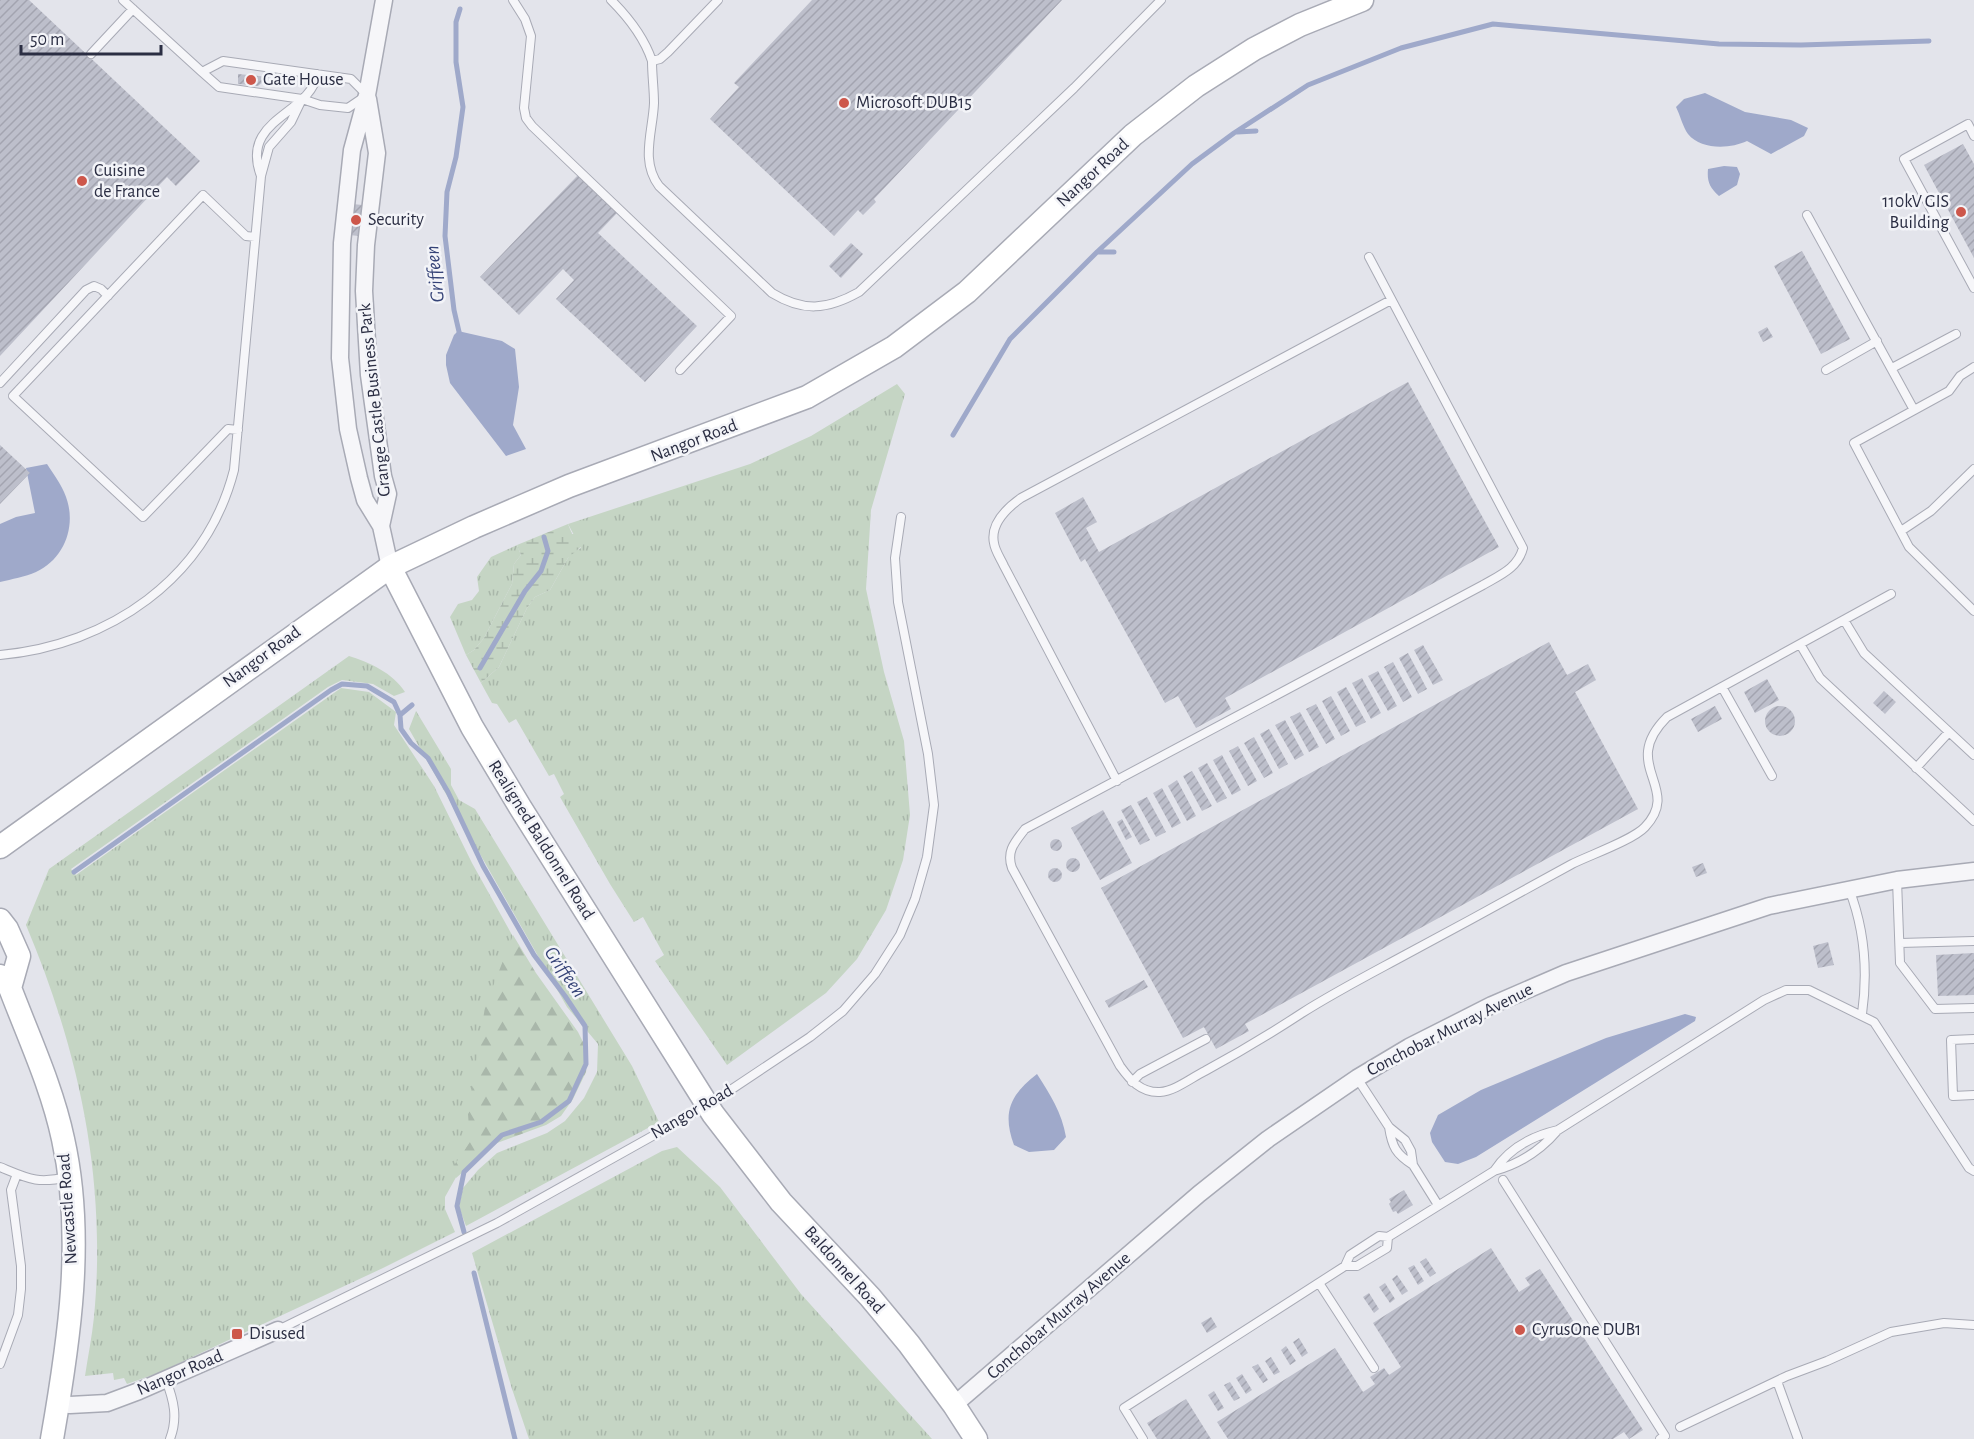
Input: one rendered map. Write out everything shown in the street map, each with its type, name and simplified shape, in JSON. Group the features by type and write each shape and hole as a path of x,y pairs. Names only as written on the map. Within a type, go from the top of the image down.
{"main road":[{"name":"Nangor Road","path":"0,847 390,567 474,527 569,486 807,397 894,347 967,292 1133,135 1188,92 1254,49 1300,25 1362,0"},
{"name":"Realigned Baldonnel Road","path":"390,567 432,651 496,767 708,1105"},
{"name":"Newcastle Road","path":"0,920 7,929 19,956 5,982 46,1082 63,1139 69,1177 72,1223 71,1305 52,1439"},
{"name":"Baldonnel Road","path":"708,1105 781,1202 870,1297 909,1344 976,1439"}],"street":[{"name":"Grange Castle Business Park","path":"384,0 367,95 352,150 346,197 342,243 340,358 348,429 359,478 365,500 381,526 390,567"},
{"name":"Grange Castle Business Park","path":"367,95 377,153 366,245 364,291 369,375 383,476 388,494 381,526"},
{"name":"Conchobar Murray Avenue","path":"954,1405 1199,1194 1268,1139 1357,1078 1409,1047 1492,1005 1566,974 1769,906 1897,880 1974,871"},
{"name":"Nangor Road","path":"58,1403 70,1405 107,1403 166,1380 278,1330"}],"lane":[{"path":"123,0 202,72 219,87 348,108 367,95 351,79 317,74 223,61 202,72"},
{"path":"513,0 531,36 524,108 526,118 731,316 680,370"},
{"path":"611,0 638,31 652,61 654,104 648,162 653,179 772,293 787,302 801,306 823,306 844,300 858,292 1074,88 1161,0"},
{"path":"652,61 660,59 668,52 718,0"},
{"path":"91,54 133,9"},
{"path":"0,655 33,650 96,631 146,602 168,583 203,541 219,513 230,487 234,470 261,176 269,147 291,122 302,99 316,81 317,74"},
{"path":"1974,136 1968,124 1904,159 1974,288"},
{"path":"238,430 228,429 143,517 13,396 203,195 246,236 255,237"},
{"path":"1807,215 1914,410"},
{"path":"1369,257 1523,548 1521,557 1511,568 1483,585 1025,830 1012,846 1010,862 1120,1066 1132,1082 1146,1090 1160,1092 1178,1086 1257,1042 1318,1002 1589,855 1638,833 1651,818 1658,804 1657,789 1646,758 1648,744 1656,728 1667,717 1891,594"},
{"path":"0,382 86,290 94,286 101,288 108,296"},
{"path":"1117,781 1004,566 994,543 994,532 999,520 1008,508 1021,498 1391,300"},
{"path":"1892,368 1956,334"},
{"path":"1826,370 1877,341"},
{"path":"1974,367 1960,376 1949,391 1854,443 1909,547 1974,611"},
{"path":"1900,531 1931,511 1974,469"},
{"name":"Nangor Road","path":"278,1330 497,1223 708,1105 801,1043 843,1011 875,974 900,935 915,899 927,857 934,805 928,754 898,602 895,558 901,517"},
{"path":"1844,620 1864,653 1974,755"},
{"path":"1800,644 1820,678 1974,821"},
{"path":"1722,687 1772,776"},
{"path":"1916,768 1949,732"},
{"path":"1897,880 1900,963 1935,1009 1974,1008"},
{"path":"1848,889 1865,948 1866,984 1862,1014"},
{"path":"1900,943 1974,941"},
{"path":"1143,1439 1124,1408 1345,1266 1350,1255 1379,1236 1388,1238 1494,1171 1511,1167 1545,1146 1558,1130 1764,1000 1786,990 1809,990 1862,1014 1874,1022 1969,1168 1974,1171"},
{"path":"1132,1082 1140,1074 1206,1039"},
{"path":"1974,1039 1950,1040 1953,1095 1974,1095"},
{"path":"1357,1078 1389,1127 1391,1143 1400,1157 1413,1165 1438,1205"},
{"path":"1494,1171 1504,1156 1539,1134 1558,1130"},
{"path":"0,1167 45,1182 69,1177"},
{"path":"0,1364 18,1315 21,1289 21,1266 11,1190 17,1174"},
{"path":"1503,1180 1665,1436 1660,1439"},
{"path":"1345,1266 1357,1266 1387,1248 1388,1238"},
{"path":"1319,1283 1374,1368"},
{"path":"1680,1427 1777,1381 1891,1332 1944,1323 1974,1325"},
{"path":"166,1380 175,1402 175,1427 170,1439"},
{"path":"1777,1381 1798,1439"}],"green space":[{"path":"897,384 905,394 871,510 866,589 884,672 904,741 910,815 903,860 886,910 857,959 826,993 727,1065 655,961 664,955 643,917 634,922 610,884 560,797 564,794 554,774 549,776 516,719 509,723 497,704 492,703 481,683 499,667 527,608 535,597 550,590 571,553 581,548 568,524 750,464 811,436"},
{"path":"568,524 572,534 580,534 583,545 568,558 550,590 535,597 527,608 499,667 481,683 466,655 474,650 484,638 512,584 514,564 521,555 517,545"},
{"path":"517,545 521,555 514,564 512,584 484,638 474,650 466,655 450,617 458,604 472,600 479,591 477,577 491,557"},
{"path":"349,656 380,669 394,679 405,692 394,696 373,684 342,680 328,687 71,869 76,875 341,688 369,692 396,712 394,725 434,786 472,863 516,942 474,1145 445,1197 445,1209 455,1232 158,1373 127,1384 124,1378 114,1380 113,1373 85,1376 94,1317 97,1266 92,1166 85,1116 61,1020 26,925 49,869"},
{"path":"416,711 451,769 451,785 459,800 475,809 632,1066 659,1122 466,1226 459,1207 463,1188 497,1153 547,1133 565,1121 584,1098 597,1072 598,1044 567,1007 409,729"},
{"path":"513,935 536,973 578,1032 588,1052 586,1072 573,1099 561,1116 546,1125 497,1143 456,1178 455,1164 470,1142 468,1114 485,1007"},
{"path":"677,1147 720,1187 801,1294 932,1439 529,1439 472,1253 662,1151"}],"water":[{"path":"1705,93 1745,112 1791,120 1808,128 1804,136 1771,154 1747,141 1724,147 1700,143 1688,134 1676,107 1684,99"},
{"path":"1724,166 1737,167 1740,174 1737,185 1719,196 1709,184 1708,169"},
{"path":"458,331 502,341 515,349 519,387 513,425 526,449 506,456 450,383 446,355"},
{"path":"47,464 68,503 70,515 66,538 55,558 46,566 32,574 0,582 0,524 16,517 35,513 26,468"},
{"path":"1685,1014 1696,1017 1695,1021 1476,1157 1458,1164 1445,1162 1432,1142 1430,1133 1438,1115 1481,1090 1606,1038"},
{"path":"1037,1074 1051,1096 1066,1137 1054,1150 1029,1152 1014,1145 1010,1133 1009,1114 1020,1089"}],"building":[{"name":"Cuisine de France","path":"0,0 29,0 200,161 176,186 167,177 0,356"},
{"name":"Microsoft DUB15","path":"812,0 1062,0 874,199 876,202 863,215 858,210 834,236 710,119 739,87 734,83"},
{"name":"Gate House","path":"238,74 269,77 258,86 238,84"},
{"name":"110kV GIS Building","path":"1963,144 1974,164 1974,258 1924,165"},
{"path":"578,175 617,213 598,233 697,326 645,382 556,299 574,280 563,269 519,315 480,277"},
{"name":"Security","path":"352,204 363,205 359,236 349,235"},
{"path":"851,243 863,254 841,278 829,266"},
{"path":"1802,251 1850,339 1821,354 1774,266"},
{"path":"1767,327 1773,337 1763,342 1758,332"},
{"path":"1408,382 1499,547 1225,698 1231,709 1196,728 1178,696 1165,703 1085,559 1081,562 1055,513 1083,497 1097,522 1086,528 1099,552"},
{"path":"0,445 30,473 0,504"},
{"path":"1549,642 1567,675 1588,664 1596,680 1575,692 1638,809 1245,1024 1249,1031 1216,1049 1204,1027 1183,1038 1101,888"},
{"path":"1423,645 1443,680 1433,685 1414,650"},
{"path":"1408,653 1427,689 1418,694 1399,658"},
{"path":"1393,662 1412,697 1403,702 1384,667"},
{"path":"1378,671 1397,706 1388,711 1368,676"},
{"path":"1362,678 1381,713 1371,719 1352,683"},
{"path":"1767,679 1779,700 1755,713 1744,692"},
{"path":"1346,687 1366,722 1356,727 1337,692"},
{"path":"1884,691 1896,702 1885,714 1873,703"},
{"path":"1331,696 1350,731 1341,736 1322,701"},
{"path":"1316,704 1335,739 1326,744 1306,709"},
{"path":"1715,706 1722,719 1698,732 1691,719"},
{"path":"1780,706 1791,710 1795,721 1791,732 1780,736 1769,732 1765,721 1769,710"},
{"path":"1300,712 1319,747 1309,752 1290,717"},
{"path":"1285,720 1304,755 1295,760 1275,725"},
{"path":"1269,729 1288,764 1279,769 1260,734"},
{"path":"1254,737 1273,773 1264,778 1244,743"},
{"path":"1238,746 1257,781 1248,786 1229,751"},
{"path":"1222,755 1241,790 1232,795 1213,760"},
{"path":"1207,763 1227,798 1217,803 1198,768"},
{"path":"1192,771 1212,806 1202,811 1183,776"},
{"path":"1177,780 1196,816 1187,821 1168,786"},
{"path":"1162,788 1181,823 1172,828 1153,793"},
{"path":"1147,797 1166,832 1156,837 1137,802"},
{"path":"1131,805 1150,840 1140,845 1121,810"},
{"path":"1103,810 1132,863 1100,880 1071,828"},
{"path":"1122,819 1132,837 1126,840 1117,822"},
{"path":"1058,839 1062,845 1058,851 1054,851 1050,843"},
{"path":"1070,858 1076,858 1080,865 1076,872 1070,872 1066,868 1066,862"},
{"path":"1703,863 1707,873 1696,877 1692,867"},
{"path":"1055,868 1060,870 1062,875 1060,880 1055,882 1050,880 1048,875 1050,870"},
{"path":"1828,942 1834,965 1818,968 1813,946"},
{"path":"1974,953 1974,995 1938,996 1936,955"},
{"path":"1144,980 1148,987 1109,1008 1105,1001"},
{"path":"1404,1190 1413,1205 1398,1214 1396,1211 1393,1212 1389,1199"},
{"name":"CyrusOne DUB1","path":"1491,1248 1519,1292 1530,1285 1525,1278 1540,1269 1643,1430 1629,1439 1624,1432 1613,1439 1228,1439 1217,1422 1335,1348 1363,1392 1375,1384 1370,1377 1384,1368 1389,1375 1401,1367 1373,1323"},
{"path":"1426,1258 1436,1273 1430,1277 1420,1262"},
{"path":"1414,1265 1424,1281 1418,1285 1408,1268"},
{"path":"1397,1275 1408,1291 1402,1295 1392,1279"},
{"path":"1385,1283 1395,1299 1390,1303 1379,1287"},
{"path":"1369,1293 1379,1309 1374,1313 1363,1297"},
{"path":"1211,1317 1217,1327 1207,1333 1201,1323"},
{"path":"1299,1338 1308,1353 1302,1357 1293,1342"},
{"path":"1286,1346 1296,1361 1290,1365 1281,1350"},
{"path":"1271,1357 1280,1372 1274,1375 1265,1361"},
{"path":"1258,1364 1268,1380 1263,1383 1252,1367"},
{"path":"1242,1374 1252,1390 1246,1394 1236,1378"},
{"path":"1230,1382 1240,1398 1234,1401 1224,1385"},
{"path":"1214,1391 1224,1408 1218,1411 1208,1395"},
{"path":"1186,1399 1211,1439 1157,1439 1147,1423"}],"waterway":[{"name":"Griffeen","path":"460,9 456,22 456,62 463,107 456,157 447,192 445,236 454,310 460,336"},
{"path":"953,435 1010,339 1097,252 1192,164 1234,133 1308,85 1401,48 1493,24 1719,44 1801,45 1929,41"},
{"path":"1237,132 1256,131"},
{"path":"1097,252 1114,252"},
{"name":"Griffeen","path":"480,668 525,591 541,571 548,551 544,537"},
{"path":"74,872 342,684 367,686 394,702 400,715"},
{"name":"Griffeen","path":"412,705 400,715 401,729 411,743 428,758 448,792 483,866 534,955 585,1026 586,1064 569,1101 541,1122 502,1135 464,1172 457,1206 464,1232"},
{"name":"Griffeen","path":"474,1273 515,1439"}],"place":[{"name":"Gate House","path":"251,80"},
{"name":"Microsoft DUB15","path":"844,103"},
{"name":"Cuisine de France","path":"82,181"},
{"name":"110kV GIS Building","path":"1961,212"},
{"name":"Security","path":"356,220"},
{"name":"CyrusOne DUB1","path":"1520,1330"},
{"name":"Disused","path":"237,1334"}]}
